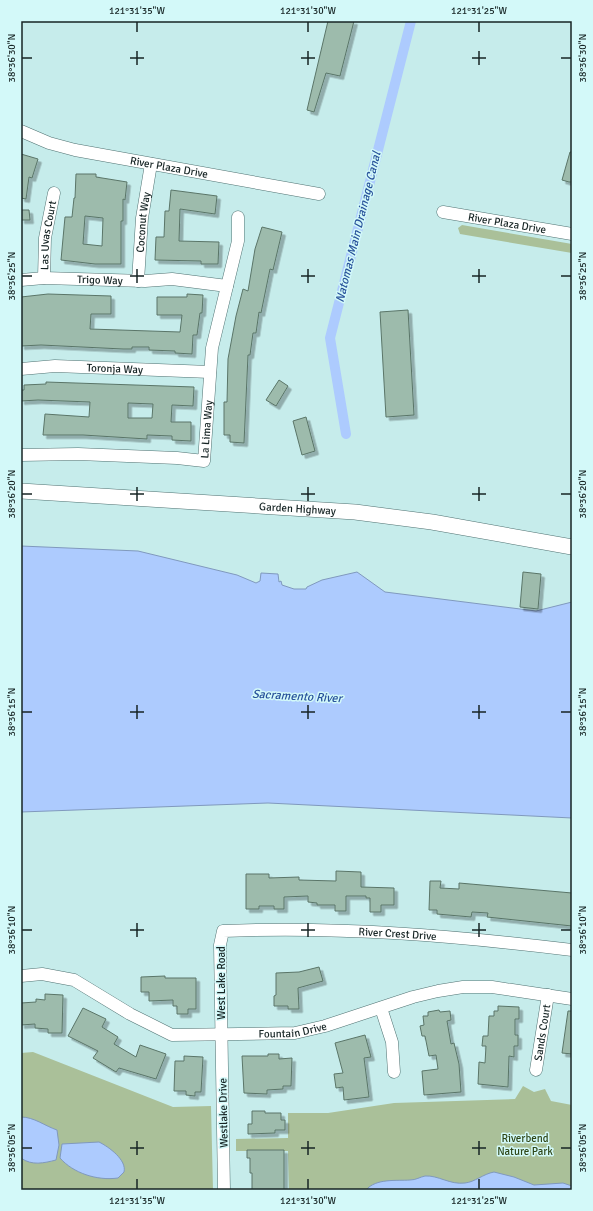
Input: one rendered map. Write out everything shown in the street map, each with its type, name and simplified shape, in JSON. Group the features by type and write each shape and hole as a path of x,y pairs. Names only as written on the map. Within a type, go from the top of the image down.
{"main road":[{"name":"Garden Highway","path":"21,491 370,514 478,529 572,546"}],"street":[{"name":"River Plaza Drive","path":"21,131 49,143 75,150 319,194"},
{"name":"Coconut Way","path":"138,281 142,218 151,164"},
{"name":"Las Uvas Court","path":"44,278 45,238 54,193"},
{"name":"River Plaza Drive","path":"443,212 572,234"},
{"name":"La Lima Way","path":"21,455 78,454 177,458 204,461 212,348 238,241 238,217"},
{"name":"Trigo Way","path":"21,280 44,278 138,281 185,279 227,286"},
{"name":"Toronja Way","path":"21,370 55,366 210,372"},
{"name":"River Crest Drive","path":"223,931 338,931 408,934 476,939 572,950"},
{"name":"West Lake Road","path":"222,1035 220,945 223,931"},
{"name":"Fountain Drive","path":"21,976 42,974 74,980 130,1014 172,1035 295,1033 325,1026 438,991 463,987 492,988 572,999"},
{"name":"Sands Court","path":"536,1070 548,995"},
{"path":"381,1008 392,1042 394,1072"},
{"name":"Westlake Drive","path":"222,1035 224,1190"}],"green space":[{"path":"462,225 572,244 572,253 460,234 458,228"},
{"path":"33,1052 173,1107 211,1106 213,1190 21,1190 21,1053"},
{"name":"Riverbend Nature Park","path":"523,1086 534,1092 545,1089 551,1101 572,1105 572,1190 289,1190 288,1151 236,1151 236,1139 288,1138 288,1113 328,1113 394,1103 515,1099"}],"water":[{"name":"Sacramento River","path":"21,546 138,551 237,575 256,583 260,581 261,573 278,574 279,582 281,581 282,585 294,589 306,589 307,587 322,580 357,572 385,592 536,611 572,602 572,818 268,803 21,812"},
{"path":"21,1117 35,1120 57,1130 59,1145 56,1160 43,1163 34,1163 25,1161 21,1158"},
{"path":"99,1142 116,1154 123,1163 124,1172 118,1178 110,1179 86,1175 72,1168 60,1158 62,1144"},
{"path":"494,1172 514,1177 534,1185 563,1183 572,1186 572,1190 366,1190 370,1186 381,1182 393,1180 412,1180 425,1176 435,1177 454,1183 465,1183"}],"building":[{"path":"328,21 354,21 340,76 326,73 314,112 307,110"},
{"path":"570,152 572,152 572,182 562,180"},
{"path":"21,154 38,159 32,178 29,177 26,199 21,198"},
{"path":"76,174 96,174 96,177 127,182 125,200 123,199 123,221 121,221 121,264 95,264 61,260 65,217 72,217 75,198","holes":["85,216 103,218 102,246 83,244"]},
{"path":"171,190 217,196 215,214 180,209 179,241 219,242 218,264 201,264 201,261 155,260 156,237 164,237 165,211 169,211"},
{"path":"21,210 29,210 30,220 21,220"},
{"path":"262,227 282,232 273,270 270,269 261,313 259,312 256,333 253,333 250,355 248,355 244,443 230,442 230,435 224,435 224,402 227,402 228,359 236,316 243,289 248,291 255,249"},
{"path":"48,294 111,296 111,314 91,314 90,329 180,332 182,315 157,315 157,297 187,297 187,294 203,295 202,313 200,313 197,335 193,335 192,354 175,353 175,351 149,350 149,347 132,347 132,349 123,349 41,345 21,346 21,297"},
{"path":"408,310 414,415 386,417 380,312"},
{"path":"279,380 288,386 276,406 266,400"},
{"path":"46,382 194,387 193,406 172,405 171,422 191,422 191,441 172,440 172,436 147,435 147,439 83,435 43,435 45,414 89,417 90,402 38,400 21,401 21,390 24,390 24,385 46,384","holes":["128,403 153,404 152,418 128,418"]},
{"path":"306,417 315,451 302,455 293,421"},
{"path":"523,572 541,574 538,609 520,607"},
{"path":"336,871 361,872 361,887 394,888 394,905 381,905 381,912 370,912 370,898 366,898 366,896 346,896 346,911 335,911 335,905 317,905 317,903 308,902 308,896 284,897 284,909 274,909 274,906 259,906 259,909 246,909 246,874 269,874 269,878 299,877 299,880 336,881"},
{"path":"430,881 441,881 440,888 459,889 459,883 572,893 572,926 487,917 488,913 472,912 471,917 437,914 437,910 429,910"},
{"path":"319,967 323,981 298,988 299,1009 288,1009 288,1006 274,1006 274,996 276,995 276,973 299,972"},
{"path":"165,976 165,978 196,978 196,1009 188,1009 188,1014 177,1014 177,1006 173,1006 173,1000 149,1001 149,992 141,992 141,977"},
{"path":"45,994 63,995 62,1033 48,1033 48,1029 35,1028 35,1024 21,1025 21,1003 36,1002 36,999 45,1000"},
{"path":"498,1006 519,1007 519,1019 515,1019 515,1035 518,1035 518,1046 514,1046 514,1057 509,1056 508,1087 478,1084 479,1062 485,1063 486,1046 482,1046 483,1036 488,1036 489,1016 494,1016 494,1011 498,1011"},
{"path":"83,1008 106,1019 102,1027 118,1037 114,1044 136,1057 140,1045 166,1054 156,1079 119,1068 116,1072 93,1058 98,1051 68,1036"},
{"path":"439,1010 440,1012 450,1011 451,1020 447,1021 451,1044 454,1043 459,1064 461,1092 424,1095 422,1071 438,1069 436,1055 429,1056 425,1036 422,1036 420,1026 424,1025 423,1016 428,1016 428,1012"},
{"path":"568,1011 572,1011 572,1054 562,1053"},
{"path":"365,1035 371,1057 364,1058 369,1097 344,1100 343,1087 336,1088 334,1074 343,1073 335,1043"},
{"path":"268,1054 279,1054 279,1059 292,1058 291,1086 283,1086 283,1089 267,1090 267,1094 244,1093 242,1056 268,1056"},
{"path":"184,1056 203,1057 201,1092 195,1092 195,1096 186,1095 186,1091 174,1091 175,1061 184,1061"},
{"path":"252,1111 281,1113 281,1120 285,1120 285,1130 275,1130 275,1133 248,1134 248,1124 252,1124"},
{"path":"247,1150 284,1150 284,1190 252,1190 252,1173 250,1173 250,1158 247,1158"}],"waterway":[{"name":"Natomas Main Drainage Canal","path":"346,434 330,338 411,21"}]}
